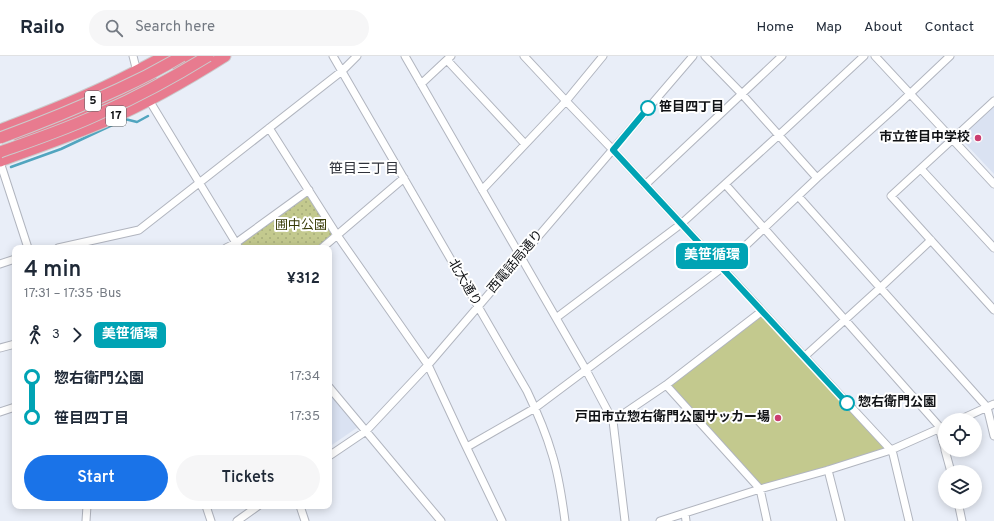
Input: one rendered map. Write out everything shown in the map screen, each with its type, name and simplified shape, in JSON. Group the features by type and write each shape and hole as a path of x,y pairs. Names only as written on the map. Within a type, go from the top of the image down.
{"highway":[{"name":"17","path":"0,130 92,93 165,56"},
{"path":"177,61 191,56"},
{"path":"191,77 175,79 170,76 167,72 166,62 200,56"},
{"name":"5","path":"0,152 102,113 183,71 208,56"},
{"name":"17","path":"1,167 108,120 191,77 225,56"},
{"name":"5","path":"0,138 94,100 177,61"},
{"path":"138,71 153,69 161,75 163,85 162,89 152,98"},
{"name":"17","path":"20,137 151,80"}],"street":[{"path":"133,56 138,71"},
{"name":"北大通り","path":"334,56 527,391 544,430 552,454 558,478 565,521"},
{"path":"72,245 139,230 342,71 357,56"},
{"path":"405,56 586,370 613,421 625,521"},
{"path":"524,56 891,450 909,521"},
{"path":"482,190 566,101 603,56"},
{"name":"西電話局通り","path":"332,454 366,431 428,365 693,56"},
{"path":"705,56 780,135 817,178"},
{"path":"645,185 782,56"},
{"path":"556,318 681,224 780,135 864,56"},
{"path":"875,56 994,184"},
{"path":"466,447 535,408 722,268 817,178 950,56"},
{"path":"421,84 449,58 525,144"},
{"path":"152,98 237,245"},
{"path":"994,101 891,196 994,310"},
{"path":"269,128 337,235 428,365 502,521"},
{"path":"1,167 27,245"},
{"path":"921,169 994,248"},
{"path":"325,245 404,178"},
{"path":"725,184 938,425"},
{"path":"239,245 309,190"},
{"path":"798,196 880,288 991,406 994,436"},
{"path":"804,357 931,240"},
{"path":"0,264 12,260"},
{"path":"613,421 666,385 762,310"},
{"path":"0,348 12,345"},
{"path":"666,385 760,489 767,521"},
{"path":"332,391 441,521"},
{"path":"975,413 991,406"},
{"path":"0,412 12,408"},
{"path":"660,521 760,489 891,450 938,429"},
{"path":"828,470 841,521"},
{"path":"86,521 87,509"},
{"path":"207,509 211,521"},
{"path":"237,521 254,509"},
{"path":"301,509 305,521"},
{"path":"959,509 962,521"},
{"path":"685,513 686,521"}],"shaded area":[{"name":"市立笹目中学校","path":"994,106 994,174 963,141 963,135"},
{"path":"332,396 358,427 332,445"}],"green space":[{"name":"圃中公園","path":"304,197 308,197 331,232 331,237 322,245 241,245 241,242"},
{"name":"戸田市立惣右衛門公園サッカー場","path":"762,311 891,450 760,489 666,385"}],"waterway":[{"path":"11,167 61,149 125,119 137,122 148,116"}],"bus line":[{"name":"美笹循環","path":"648,108 613,150 847,403"}],"place":[{"name":"笹目四丁目","path":"648,108"},
{"name":"市立笹目中学校","path":"978,138"},
{"name":"惣右衛門公園","path":"847,403"},
{"name":"戸田市立惣右衛門公園サッカー場","path":"778,418"}],"district":[{"name":"笹目三丁目","path":"364,169"}]}
